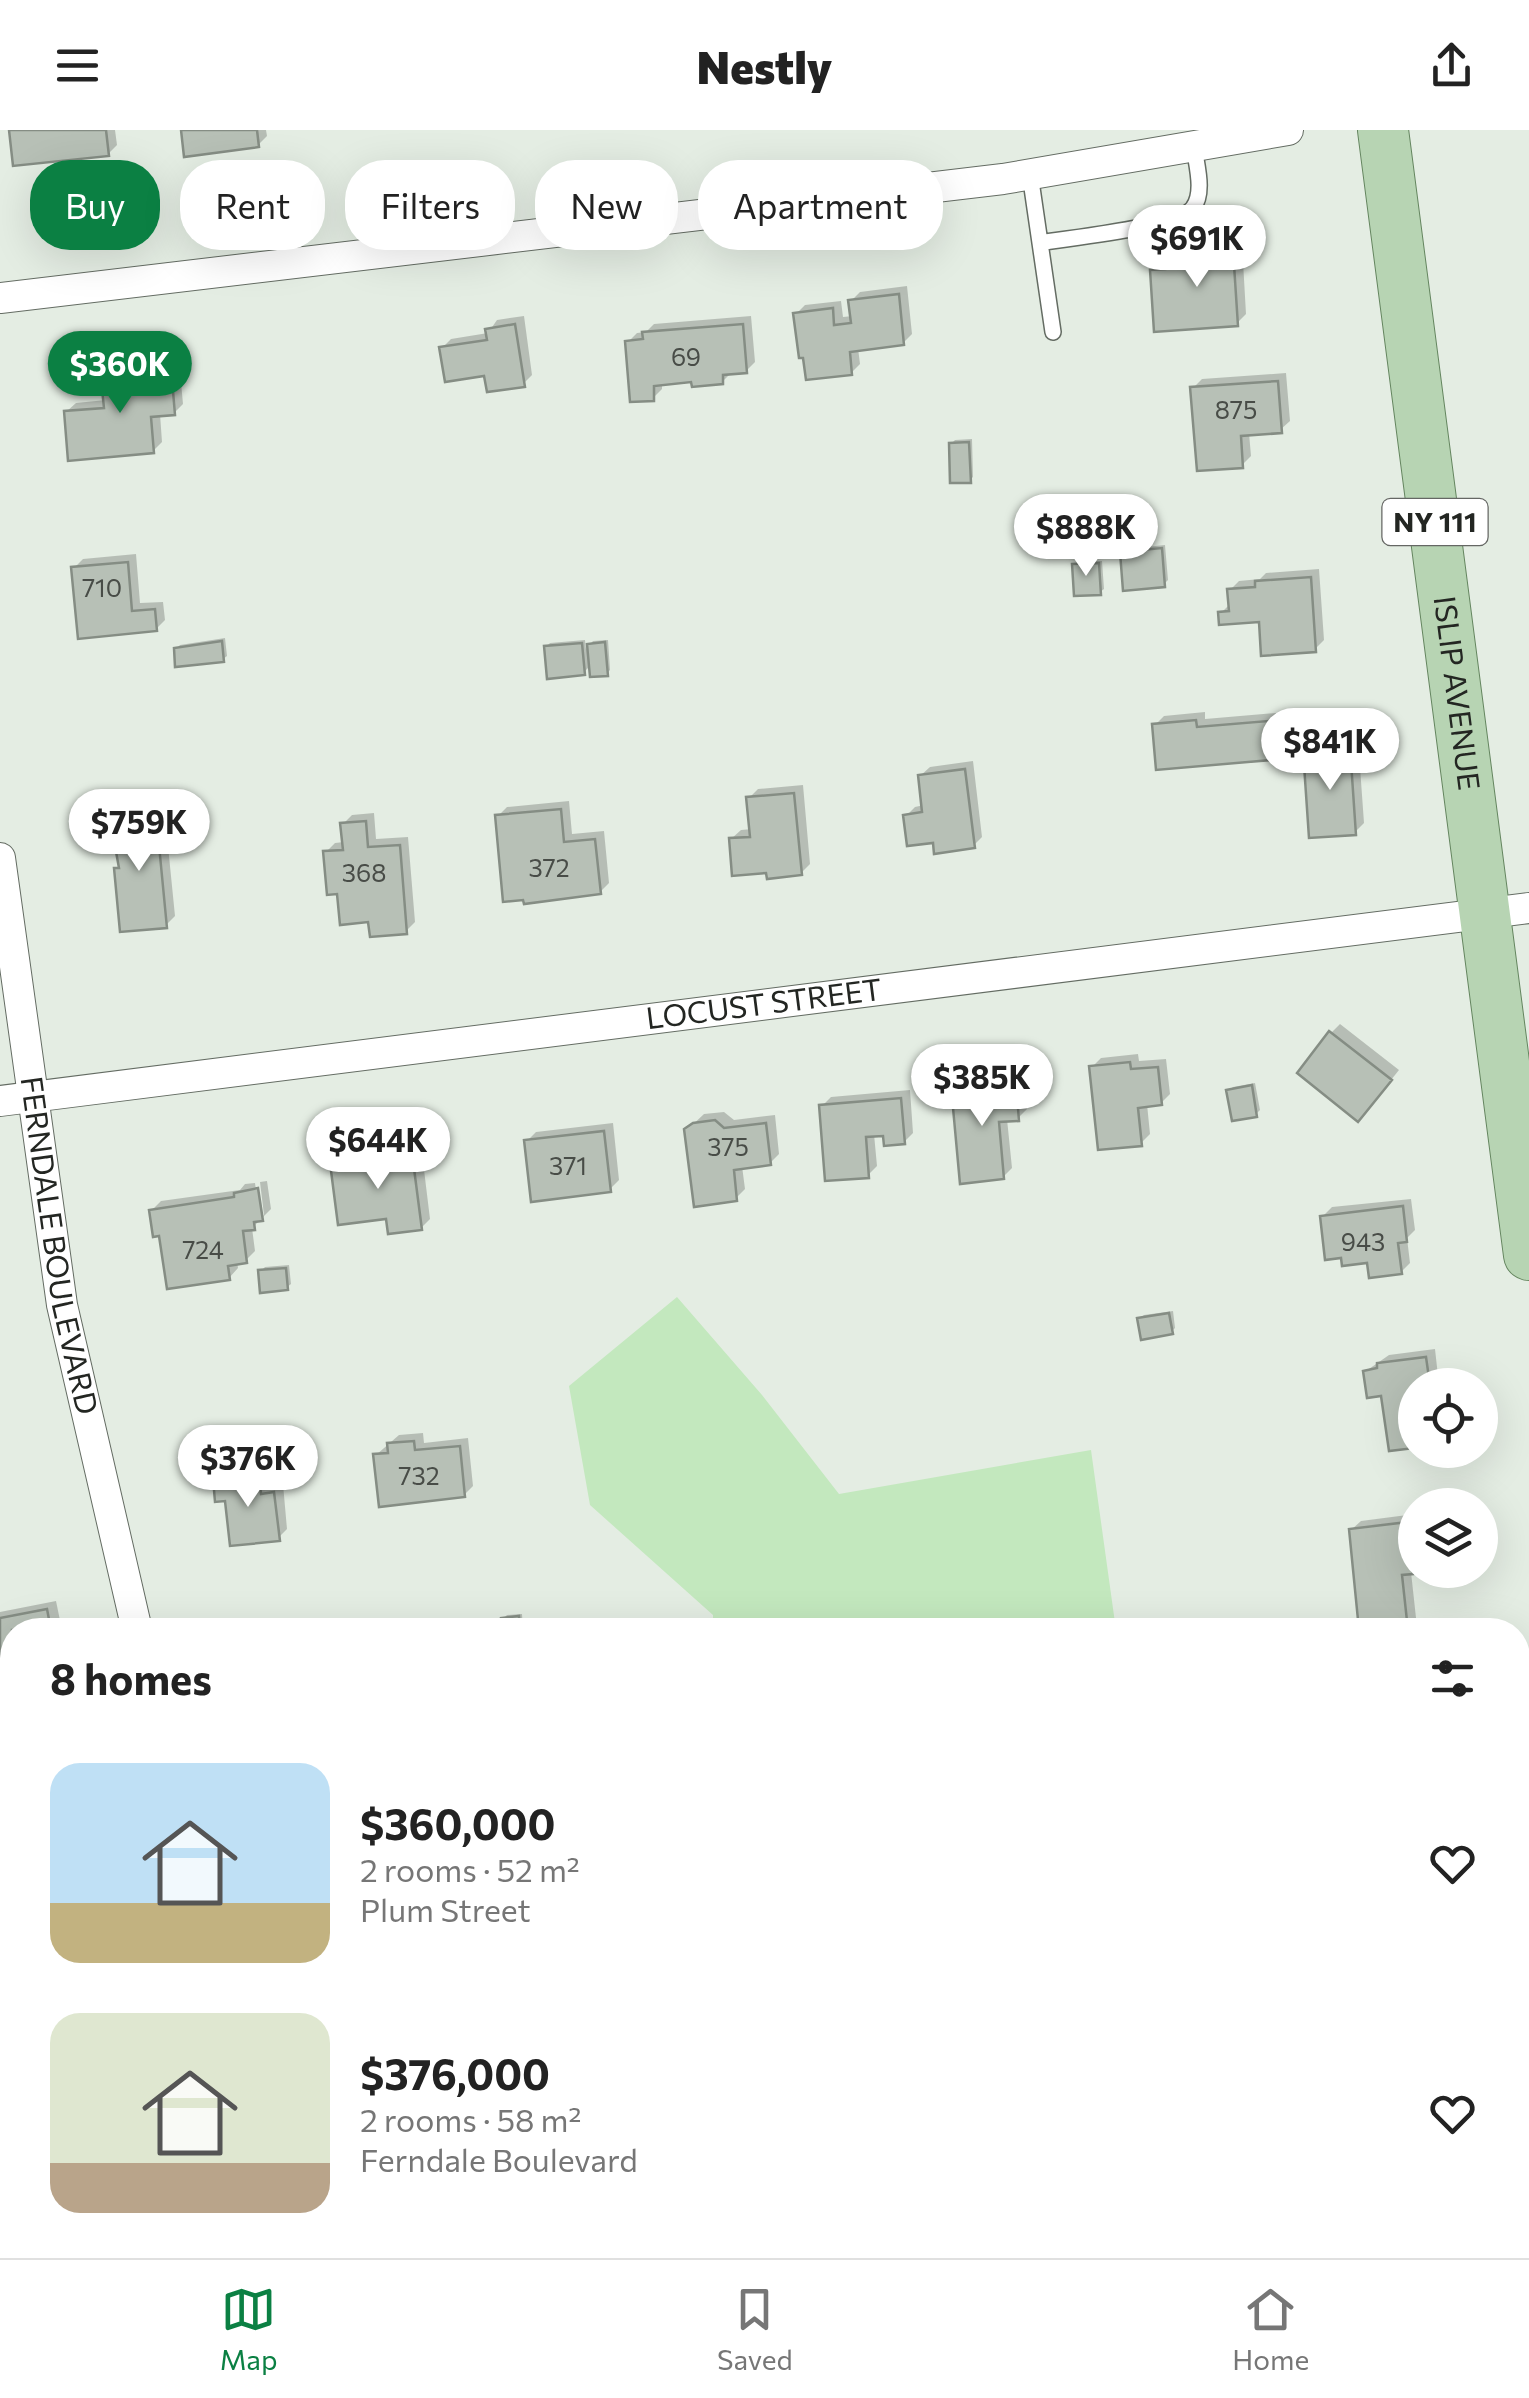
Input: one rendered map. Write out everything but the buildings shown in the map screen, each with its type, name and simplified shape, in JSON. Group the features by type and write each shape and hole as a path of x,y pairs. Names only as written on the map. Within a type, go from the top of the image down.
{"main road":[{"name":"ISLIP AVENUE","path":"1383,130 1508,910 1529,1255"}],"street":[{"path":"0,298 1030,174 1288,130"},
{"name":"FERNDALE BOULEVARD","path":"0,858 62,1305 135,1618"},
{"name":"LOCUST STREET","path":"0,1101 1508,910"}],"lane":[{"path":"1040,243 1173,220 1193,208 1200,188 1194,146"},
{"path":"1030,174 1054,332"}],"green space":[{"path":"677,1297 762,1395 839,1494 1091,1450 1114,1618 713,1618 590,1505 569,1386"}]}
